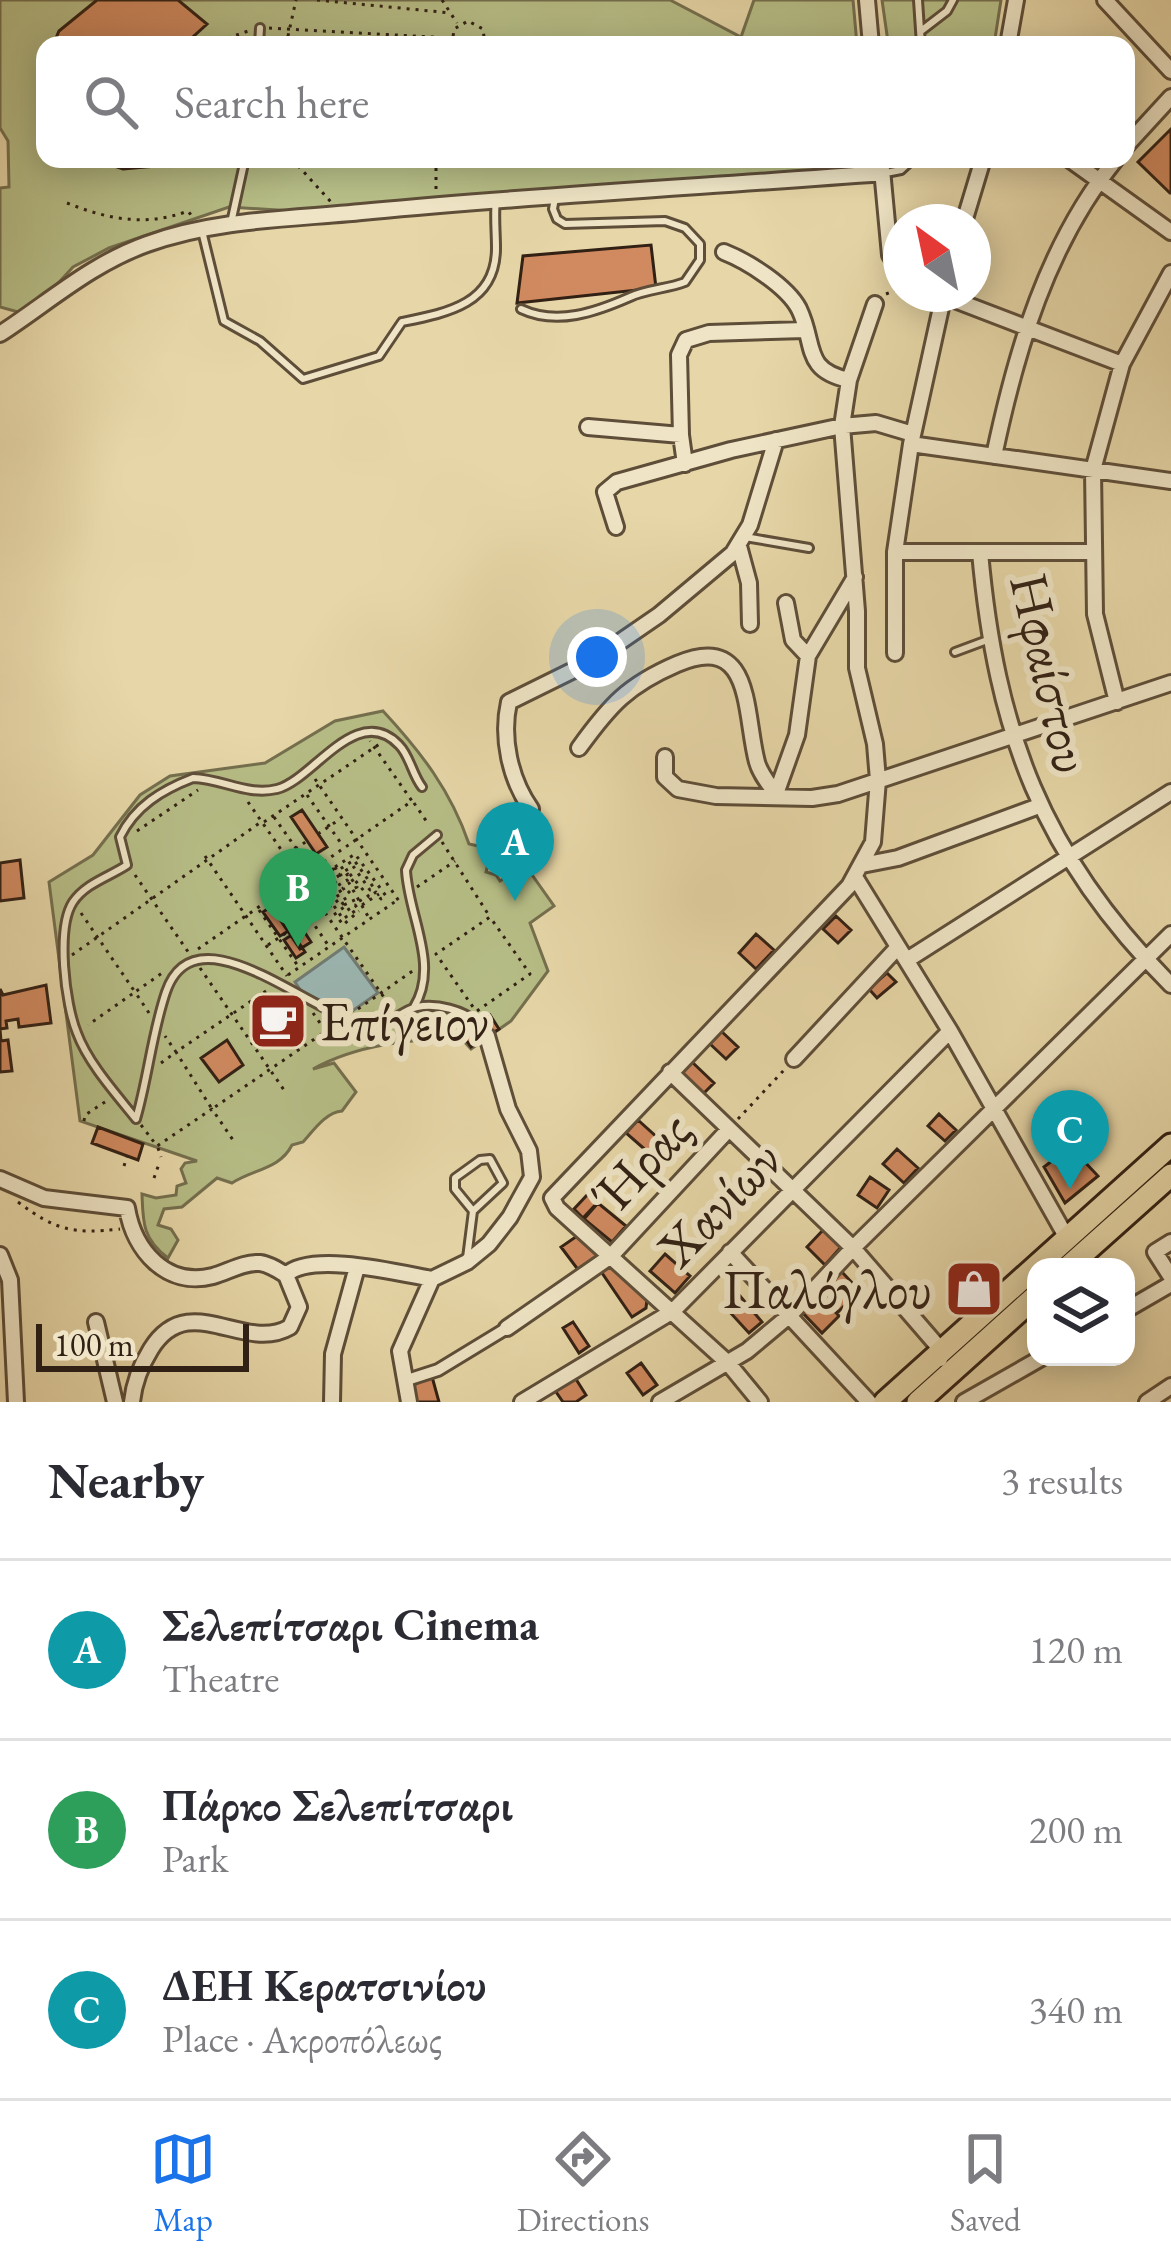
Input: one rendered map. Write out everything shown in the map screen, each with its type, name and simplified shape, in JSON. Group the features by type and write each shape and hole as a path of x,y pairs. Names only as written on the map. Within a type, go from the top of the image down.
{"main road":[{"path":"885,1402 1171,1145"},
{"path":"1078,1258 1171,1175"},
{"path":"918,1402 942,1394 1027,1305"}],"street":[{"path":"867,0 870,36"},
{"path":"1010,36 1016,0"},
{"path":"1112,2 1171,70"},
{"path":"1135,136 1171,97"},
{"path":"0,334 56,297 74,279 106,262 201,227 862,168"},
{"path":"882,168 885,204"},
{"path":"969,204 980,168"},
{"path":"1082,168 1171,232"},
{"path":"994,456 1025,328 1072,226 1109,168"},
{"path":"724,252 754,266 795,302 819,368 849,380"},
{"path":"1117,702 1095,614 1093,470 1121,364 1171,273"},
{"path":"760,1402 728,1363 557,1208 552,1198 858,871 873,842 878,780 875,743 857,668 855,577 842,426 849,380 875,304"},
{"path":"896,653 895,552 938,312"},
{"path":"985,312 1121,364"},
{"path":"685,464 679,355 686,340 709,333 805,330"},
{"path":"616,527 605,497 608,488 776,440 876,423 912,439 994,456 1171,481"},
{"path":"588,427 681,435"},
{"path":"750,624 742,541 776,440"},
{"path":"531,809 515,784 508,756 508,702 592,661 643,626 742,541"},
{"name":"Ηφαίστου","path":"980,551 990,639 1012,738 1039,806 1112,923 1171,985"},
{"path":"895,552 1093,552"},
{"path":"776,794 796,735 808,656 855,577"},
{"path":"786,603 794,640 808,656"},
{"path":"579,748 632,686 684,661 720,657 737,676 746,698 758,764 776,794"},
{"path":"664,757 664,777 678,790 716,796 823,797 1171,683"},
{"path":"794,1059 903,954 1171,792"},
{"path":"858,871 1039,806"},
{"path":"858,871 1067,1238"},
{"path":"660,1402 728,1363 790,1316 1171,934"},
{"path":"409,1402 402,1342 432,1280 489,1244 532,1177 530,1151 508,1109 483,1029"},
{"name":"Χανίων","path":"523,1402 673,1310 950,1031"},
{"path":"670,1072 853,1249 941,1351 942,1394"},
{"name":"Ήρας","path":"404,1381 438,1370 611,1256 729,1129"},
{"path":"0,1179 44,1198 127,1208 131,1228 146,1255 160,1268 180,1276 213,1276 260,1263 286,1275 299,1306 290,1327 272,1334 204,1323 176,1325 146,1358 132,1402"},
{"path":"1135,1304 1171,1281 1155,1252 1171,1242"},
{"path":"730,1252 869,1402"},
{"path":"0,1255 10,1280 5,1319 16,1402"},
{"path":"286,1275 300,1265 358,1267 432,1280"},
{"path":"332,1402 333,1354 358,1267"},
{"path":"96,1322 115,1402"},
{"path":"964,1402 1027,1366"},
{"path":"1148,1402 1171,1386"}],"lane":[{"path":"918,0 921,36"},
{"path":"921,31 947,11 953,0"},
{"path":"260,28 260,36"},
{"path":"231,223 243,168"},
{"path":"521,309 551,318 612,308 630,297 685,282 700,260 700,244 686,228 665,221 565,224 553,209 555,198"},
{"path":"201,227 224,321 260,341 303,379 379,356 401,322 470,304 484,292 496,252 496,199"},
{"path":"742,541 809,548"},
{"path":"956,652 990,639"},
{"path":"136,1119 76,1033 64,961 64,924 73,902 88,886 128,865 120,842 128,820 144,804 193,778 239,790 273,790 294,783 343,740 366,735 388,738 401,748 422,787"},
{"path":"136,1119 166,990 193,958 221,957 361,1024 376,1026 399,1019 415,1007 426,973 406,870 413,855 436,835"},
{"path":"415,1007 473,1014 483,1029"},
{"path":"467,1262 472,1211 503,1183 490,1159 480,1160 454,1178 455,1189 472,1211"}],"path":[{"path":"287,36 296,0"},
{"path":"317,0 451,13"},
{"path":"442,0 458,25"},
{"path":"451,36 458,25 474,22 485,36"},
{"path":"235,35 260,28 288,28 418,36"},
{"path":"300,168 341,214"},
{"path":"436,168 436,205"},
{"path":"67,203 116,219 160,218 188,211 201,227"},
{"path":"875,304 883,296"},
{"path":"366,735 530,974 473,1014 436,954 490,916"},
{"path":"64,961 206,858 388,738"},
{"path":"309,771 356,839"},
{"path":"120,842 212,780"},
{"path":"239,790 301,877 335,899 345,912 355,905 351,884"},
{"path":"306,794 344,847"},
{"path":"193,958 245,916 412,801"},
{"path":"273,816 311,869"},
{"path":"318,833 341,818"},
{"path":"286,855 307,841"},
{"path":"345,903 368,857"},
{"path":"206,858 326,1032"},
{"path":"176,1052 455,861"},
{"path":"128,865 284,1090"},
{"path":"351,884 343,920 313,882 333,869 351,884 377,891"},
{"path":"345,903 331,885 340,879 370,890 390,889"},
{"path":"318,888 351,884 377,891"},
{"path":"345,903 351,884"},
{"path":"351,884 365,922"},
{"path":"351,884 365,922"},
{"path":"340,927 351,884"},
{"path":"287,886 329,947"},
{"path":"318,888 323,908 340,927"},
{"path":"318,888 343,938 399,1019"},
{"path":"377,891 384,910"},
{"path":"73,902 135,992 76,1033"},
{"path":"258,907 299,968"},
{"path":"299,924 323,908"},
{"path":"267,946 289,932"},
{"path":"250,1040 263,1030"},
{"name":"Ήρας","path":"729,1129 794,1059"},
{"path":"157,1146 212,1109 233,1140"},
{"path":"136,1119 161,1159 154,1178"},
{"path":"124,1166 127,1156"},
{"path":"12,1198 75,1234 131,1228"}],"green space":[{"path":"0,0 670,0 739,36 36,36 36,168 882,168 883,173 341,214 229,207 109,248 73,267 29,315 0,307 0,188 9,187 8,141 0,128"},
{"path":"754,0 853,0 856,36 741,36"},
{"path":"882,0 1001,0 995,36 887,36"},
{"path":"383,711 434,773 469,844 492,849 486,872 500,881 525,865 554,906 530,923 548,971 511,1021 471,1049 460,1037 403,1042 348,1054 313,1069 334,1063 356,1092 342,1111 325,1118 274,1164 232,1183 217,1178 182,1207 164,1209 158,1225 171,1229 178,1240 168,1258 149,1237 142,1194 176,1195 177,1186 186,1183 181,1169 197,1161 80,1121 49,882 93,855 140,795 170,776 265,763 335,721"}],"water":[{"path":"344,947 378,993 348,1014 301,991 295,982"}],"building":[{"path":"97,0 178,0 207,24 194,36 57,36"},
{"path":"1171,129 1171,193 1170,193 1138,162"},
{"path":"651,245 656,288 517,303 523,256"},
{"path":"302,810 327,847 316,854 291,817"},
{"path":"20,860 24,898 0,901 0,863"},
{"path":"290,895 306,918 299,924 282,900"},
{"path":"286,904 311,942 300,949 275,912"},
{"path":"273,905 290,930 280,936 263,912"},
{"path":"836,916 851,930 838,943 823,929"},
{"path":"293,934 305,952 296,958 284,940"},
{"path":"756,934 774,950 756,969 739,953"},
{"path":"887,973 896,982 877,998 869,989"},
{"path":"46,985 51,1023 19,1027 18,1019 6,1021 7,1028 0,1029 0,989 3,995"},
{"name":"Επίγειον","path":"267,997 276,1003 284,998 302,1024 293,1030 299,1039 286,1047 277,1034 269,1039 255,1019 263,1013 258,1006"},
{"path":"490,1015 499,1029 471,1047 462,1034"},
{"path":"0,1029 1,1041 8,1040 12,1071 0,1072"},
{"path":"720,1030 738,1047 726,1059 709,1043"},
{"path":"227,1040 243,1065 219,1082 201,1058"},
{"path":"691,1061 714,1083 701,1096 678,1074"},
{"path":"939,1114 956,1130 945,1141 928,1126"},
{"path":"638,1120 660,1140 649,1153 626,1133"},
{"path":"98,1127 143,1144 138,1160 92,1143"},
{"path":"897,1149 918,1168 904,1183 883,1164"},
{"path":"1061,1154 1072,1165 1081,1158 1098,1176 1065,1203 1044,1167"},
{"path":"870,1177 889,1190 877,1208 858,1195"},
{"path":"589,1193 598,1202 583,1218 574,1209"},
{"path":"598,1203 626,1226 612,1242 584,1219"},
{"path":"823,1230 841,1247 825,1265 807,1247"},
{"path":"577,1236 601,1255 579,1271 561,1247"},
{"path":"665,1254 690,1276 675,1293 650,1271"},
{"path":"614,1261 648,1291 646,1308 632,1317 600,1270"},
{"path":"841,1271 856,1287 848,1295 833,1279"},
{"path":"832,1279 851,1299 838,1312 819,1292"},
{"path":"818,1293 839,1316 822,1333 800,1310"},
{"path":"740,1296 762,1322 749,1333 726,1308"},
{"path":"573,1322 589,1346 579,1353 563,1328"},
{"path":"641,1363 657,1385 643,1395 627,1373"},
{"path":"431,1373 439,1402 414,1402 410,1388"},
{"path":"574,1376 586,1395 576,1402 563,1402 554,1389"}],"place":[{"name":"Σελεπίτσαρι Cinema","path":"515,901"},
{"name":"Πάρκο Σελεπίτσαρι","path":"298,947"},
{"name":"Επίγειον","path":"278,1021"},
{"name":"ΔΕΗ Κερατσινίου","path":"1070,1189"},
{"name":"Παλόγλου","path":"974,1289"}]}
